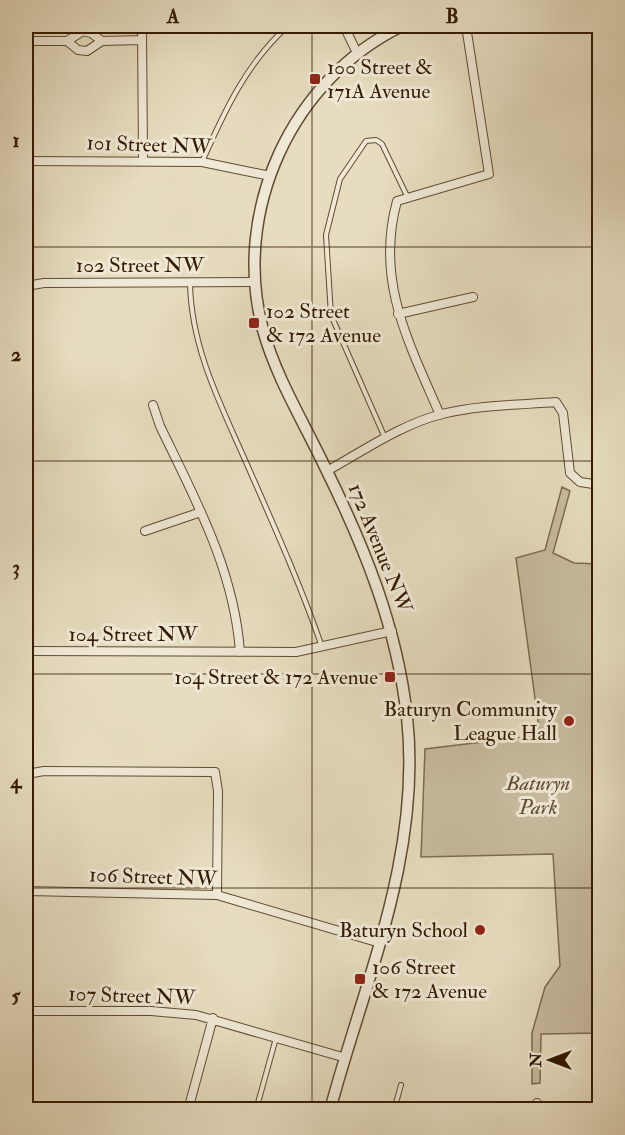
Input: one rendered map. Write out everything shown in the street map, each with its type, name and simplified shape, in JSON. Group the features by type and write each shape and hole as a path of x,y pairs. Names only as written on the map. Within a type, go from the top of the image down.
{"street":[{"path":"142,26 143,160"},
{"path":"344,26 357,53"},
{"name":"172 Avenue NW","path":"330,1110 401,865 409,789 407,716 392,631 370,566 273,359 261,320 255,282 256,233 270,176 291,129 317,92 357,53 402,26"},
{"path":"440,415 398,314 390,258 397,201 407,196 489,174 466,26"},
{"path":"26,41 67,41 83,31 91,33 102,41 142,40"},
{"path":"67,41 82,51 91,50 102,41"},
{"name":"101 Street NW","path":"26,161 202,162 270,176"},
{"name":"102 Street NW","path":"26,286 44,283 255,282"},
{"path":"398,314 473,297"},
{"path":"327,471 385,439 440,415 483,407 556,402 563,413 570,472 580,482 600,485"},
{"path":"153,405 160,426 218,549 229,584 240,652"},
{"path":"145,531 201,512"},
{"name":"104 Street NW","path":"26,651 296,652 392,631"},
{"path":"26,786 27,774 44,771 215,772 218,791 217,895"},
{"path":"26,885 26,891"},
{"name":"106 Street NW","path":"26,891 217,895 380,943"},
{"name":"107 Street NW","path":"26,1023 30,1011 151,1011 213,1018 346,1058"},
{"path":"189,1110 213,1018"}],"lane":[{"path":"202,162 223,114 259,54 288,26"},
{"path":"385,439 331,315 326,235 340,179 366,141 376,140 382,144 407,196"},
{"path":"190,283 195,328 211,386 301,585 322,648"},
{"path":"256,1110 276,1037"},
{"path":"394,1110 401,1085"}],"green space":[{"name":"Baturyn Park","path":"562,487 570,491 553,553 574,563 599,564 599,1033 541,1034 540,1083 532,1084 532,1033 545,987 560,966 553,854 421,857 425,749 540,735 516,558 545,550"}],"place":[{"name":"100 Street & 171A Avenue","path":"315,79"},
{"name":"102 Street & 172 Avenue","path":"254,323"},
{"name":"104 Street & 172 Avenue","path":"390,677"},
{"name":"Baturyn Community League Hall","path":"569,721"},
{"name":"Baturyn School","path":"480,930"},
{"name":"106 Street & 172 Avenue","path":"360,979"}]}
